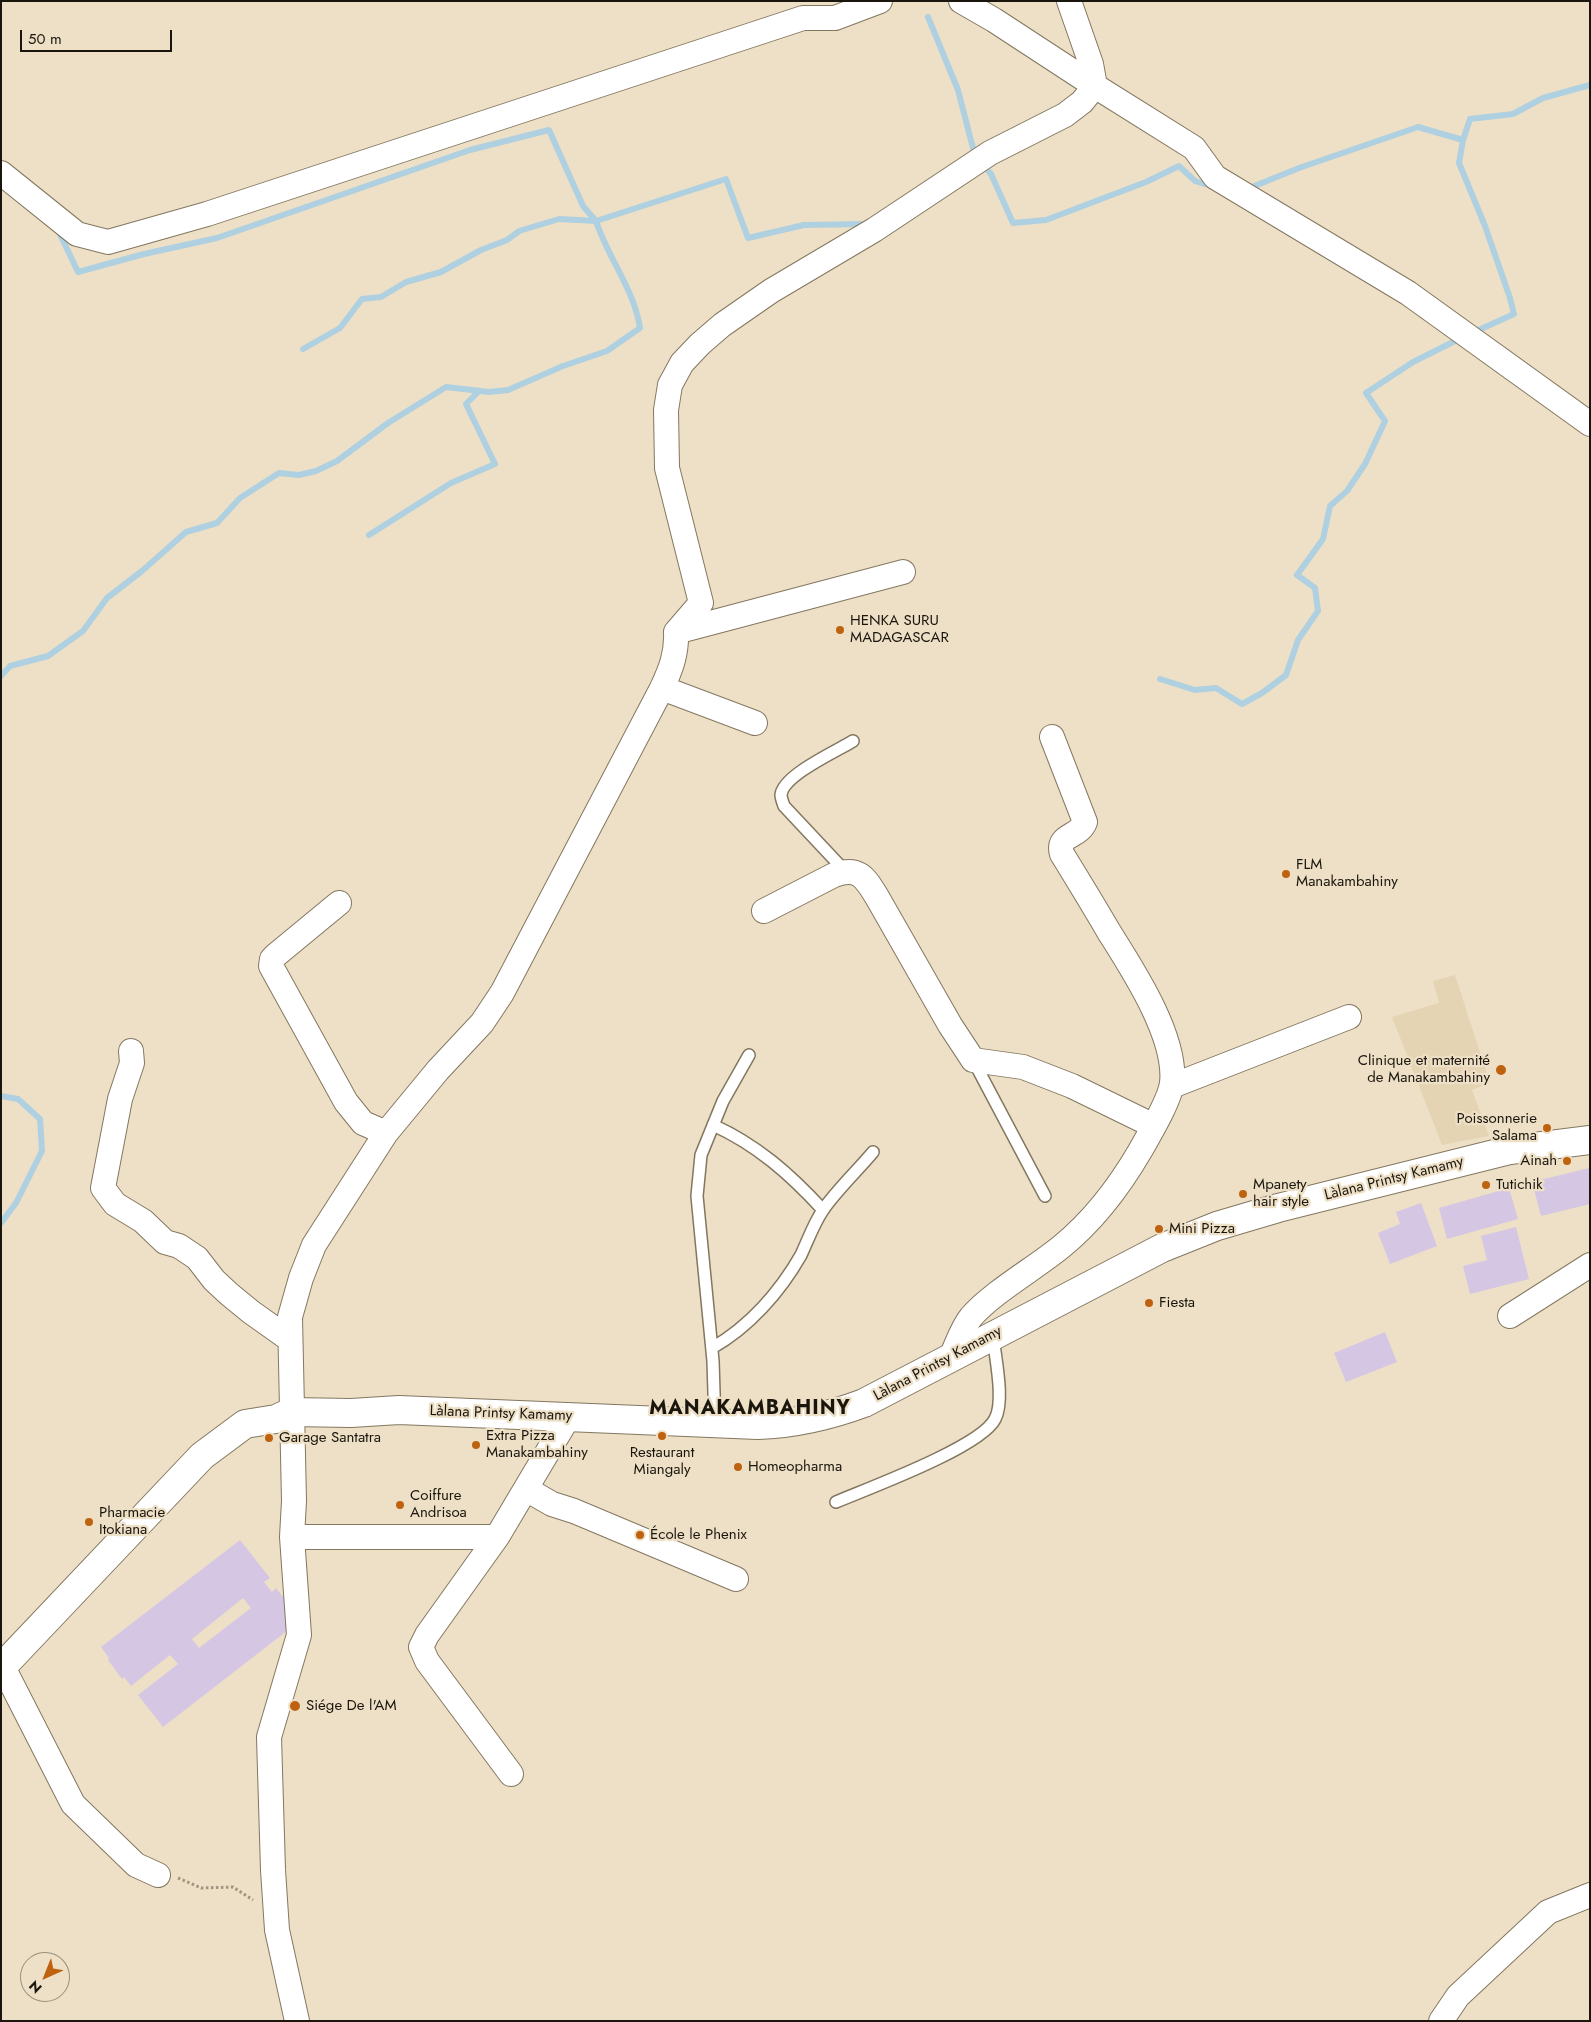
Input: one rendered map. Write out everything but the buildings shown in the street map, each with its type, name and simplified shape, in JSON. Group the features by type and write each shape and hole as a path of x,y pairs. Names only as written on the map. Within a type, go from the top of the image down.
{"street":[{"path":"1,173 77,234 108,242 207,214 803,18 834,18 880,1"},
{"path":"961,1 994,20 1194,148 1215,177 1408,293 1590,424"},
{"path":"298,2021 277,1930 273,1870 269,1737 299,1635 292,1537 294,1502 289,1339 290,1317 300,1278 314,1245 386,1133 438,1070 482,1023 502,993 672,669 676,647 676,632 701,603 667,468 667,401 670,385 682,363 722,325 771,291 874,230 990,153 1065,115 1082,102 1095,86 1091,64 1069,1"},
{"path":"676,632 903,572"},
{"path":"662,688 755,723"},
{"path":"951,1357 964,1327 971,1317 990,1300 1072,1238 1110,1196 1132,1164 1154,1126 1172,1086 1173,1068 1168,1044 1141,983 1062,854 1060,847 1062,842 1080,830 1085,822 1052,736"},
{"path":"764,911 845,871 857,873 866,879 972,1060 1022,1067 1072,1086 1154,1126"},
{"path":"340,903 272,959 271,966 346,1102 363,1123 386,1133"},
{"path":"1172,1086 1349,1017"},
{"path":"131,1051 132,1064 120,1099 103,1188 105,1193 115,1204 142,1221 165,1242 178,1246 196,1258 214,1280 229,1294 289,1339"},
{"name":"Làlana Printsy Kamamy","path":"2,1668 202,1456 245,1424 276,1419 291,1412 351,1413 399,1410 569,1416 715,1424 783,1425 838,1413 864,1403 1162,1248 1217,1226 1278,1208 1510,1150 1590,1140"},
{"path":"1510,1316 1590,1265"},
{"path":"511,1774 427,1661 421,1647 427,1635 497,1537 569,1416"},
{"path":"526,1489 564,1509 736,1579"},
{"path":"292,1537 497,1537"},
{"path":"2,1668 73,1804 136,1865 158,1875"},
{"path":"1441,2021 1458,1996 1548,1912 1590,1895"}],"lane":[{"path":"845,871 784,806 781,795 784,785 794,776 853,741"},
{"path":"715,1424 712,1348 697,1196 701,1155 723,1101 750,1055"},
{"path":"972,1060 1045,1196"},
{"path":"713,1125 736,1136 770,1158 798,1183 823,1210"},
{"path":"712,1348 729,1339 742,1328 778,1290 800,1256 823,1210 873,1152"},
{"path":"836,1502 956,1450 982,1435 996,1419 1000,1393 993,1336"}],"path":[{"path":"158,1875 170,1875 201,1888 233,1886 251,1897 256,1903"}],"shaded area":[{"path":"1455,975 1490,1083 1472,1090 1489,1136 1442,1145 1392,1017 1439,1003 1433,981"}],"waterway":[{"path":"928,17 958,90 975,156"},
{"path":"1247,189 1299,168 1418,127 1463,140 1470,119 1513,114 1543,98 1590,85"},
{"path":"58,230 78,272 144,254 217,238 470,150 549,130 583,206 596,221"},
{"path":"1463,140 1459,163 1485,226 1514,314 1472,333"},
{"path":"981,163 991,174 1013,223 1046,220 1146,182 1179,166 1195,181 1214,187"},
{"path":"1,676 10,666 48,656 83,631 107,598 142,571 186,532 217,523 240,498 279,473 299,475 316,471 337,461 388,423 446,387 489,392 508,390 563,366 607,351 640,328 627,287 607,248 596,221 726,179 748,238 804,225 867,224"},
{"path":"303,349 340,328 362,299 381,297 406,282 441,272 481,250 507,240 519,231 559,219 596,221"},
{"path":"1160,679 1195,690 1216,688 1242,704 1262,693 1286,675 1298,640 1318,611 1315,588 1297,575 1323,539 1330,506 1347,491 1365,464 1385,421 1366,393 1413,362 1461,338"},
{"path":"369,535 451,483 495,464 466,404 479,391"},
{"path":"1,1096 18,1099 40,1119 42,1151 16,1203 1,1223"}],"place":[{"name":"HENKA SURU MADAGASCAR","path":"840,630"},
{"name":"FLM Manakambahiny","path":"1286,874"},
{"name":"Clinique et maternité de Manakambahiny","path":"1501,1070"},
{"name":"Poissonnerie Salama","path":"1547,1128"},
{"name":"Ainah","path":"1567,1161"},
{"name":"Tutichik","path":"1486,1185"},
{"name":"Mpanety hair style","path":"1243,1194"},
{"name":"Mini Pizza","path":"1159,1229"},
{"name":"Fiesta","path":"1149,1303"},
{"name":"Restaurant Miangaly","path":"662,1436"},
{"name":"Garage Santatra","path":"269,1438"},
{"name":"Extra Pizza Manakambahiny","path":"476,1445"},
{"name":"Homeopharma","path":"738,1467"},
{"name":"Coiffure Andrisoa","path":"400,1505"},
{"name":"Pharmacie Itokiana","path":"89,1522"},
{"name":"École le Phenix","path":"640,1535"},
{"name":"Siége De l'AM","path":"295,1706"}],"district":[{"name":"MANAKAMBAHINY","path":"750,1409"}]}
